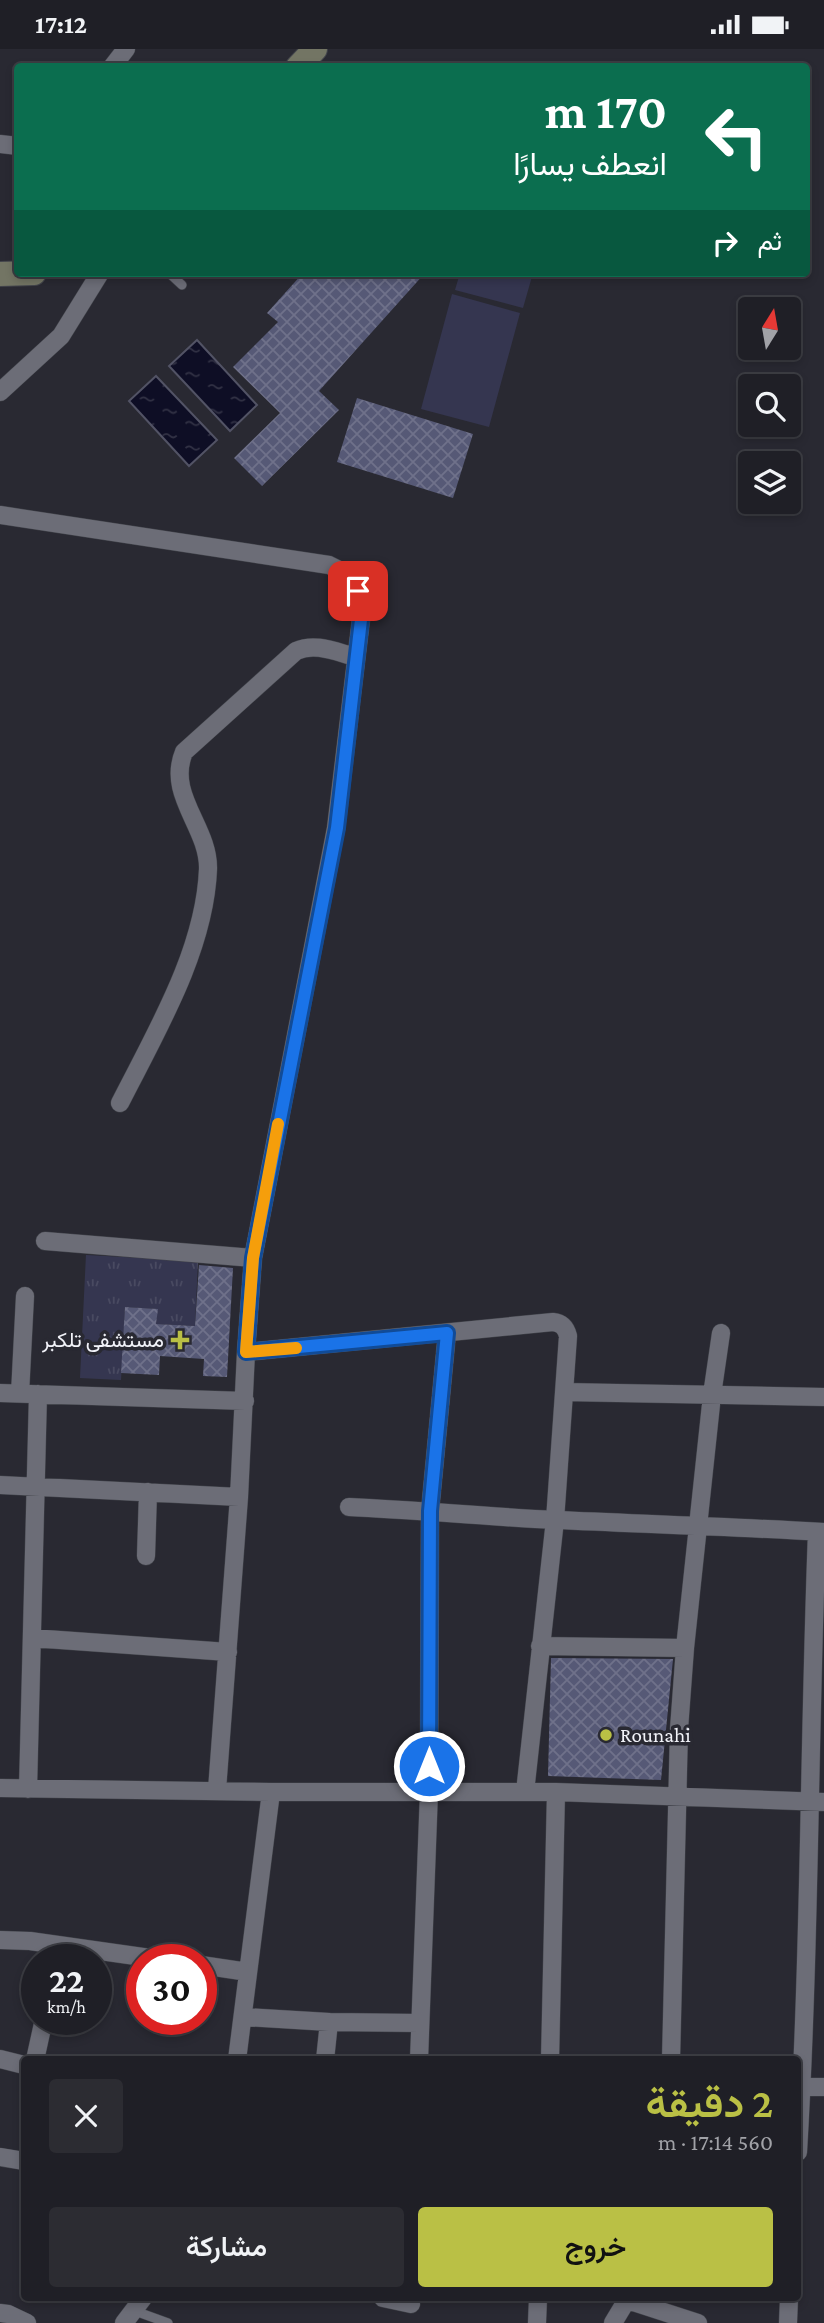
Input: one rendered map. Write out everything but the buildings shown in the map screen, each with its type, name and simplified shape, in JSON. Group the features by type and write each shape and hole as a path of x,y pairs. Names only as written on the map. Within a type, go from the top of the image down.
{"main road":[{"path":"302,63 315,49"}],"street":[{"path":"115,63 126,49"},
{"path":"0,392 61,336 98,277"},
{"path":"0,515 329,565 354,582 362,601 337,828 253,1258 239,1497 216,1790"},
{"path":"120,1103 172,1001 191,957 201,910 208,860 180,791 180,761 184,752 296,650 305,646 316,646 356,657"},
{"path":"45,1241 253,1258"},
{"path":"20,1394 24,1296"},
{"path":"246,1352 559,1323 565,1329 568,1336 555,1520 525,1792"},
{"path":"419,2056 429,1791 430,1511 447,1333"},
{"path":"671,2056 676,1796 685,1649 721,1333"},
{"path":"564,1392 824,1397"},
{"path":"0,1393 245,1401"},
{"path":"28,1789 38,1394"},
{"path":"0,1485 239,1497"},
{"path":"146,1556 148,1492"},
{"path":"349,1507 820,1532 818,1801 801,2071"},
{"path":"32,1638 228,1652"},
{"path":"540,1646 685,1649"},
{"path":"0,1788 556,1792 818,1801"},
{"path":"238,2056 271,1792"},
{"path":"550,2056 556,1792"},
{"path":"0,1940 21,1945"},
{"path":"217,1967 248,1972"},
{"path":"244,2017 419,2023"},
{"path":"326,2056 329,2022"},
{"path":"36,2056 40,2035"},
{"path":"0,2059 21,2064"},
{"path":"801,2087 824,2087"},
{"path":"0,2157 21,2160"},
{"path":"410,2323 412,2301"},
{"path":"537,2323 538,2301"},
{"path":"613,2323 626,2301"},
{"path":"633,2301 698,2323"},
{"path":"788,2323 789,2301"},
{"path":"0,2313 27,2323"}],"lane":[{"path":"173,277 182,285"},
{"path":"134,2310 168,2323"}],"green space":[{"path":"459,277 532,277 523,308 455,290"},
{"path":"452,294 520,313 489,427 421,409"},
{"path":"86,1255 198,1261 195,1326 156,1324 157,1309 125,1307 121,1380 80,1378"}],"water":[{"path":"197,340 257,405 230,431 169,366"},
{"path":"156,376 217,440 189,466 129,401"}],"slow traffic":[{"path":"278,1124 253,1258 246,1352 296,1348"}],"place":[{"name":"مستشفى تلكبر","path":"180,1340"},
{"name":"Rounahi","path":"606,1735"}],"route":[{"path":"358,591 362,611 337,828 253,1258 246,1352 447,1333 430,1511 429,1766"}]}
